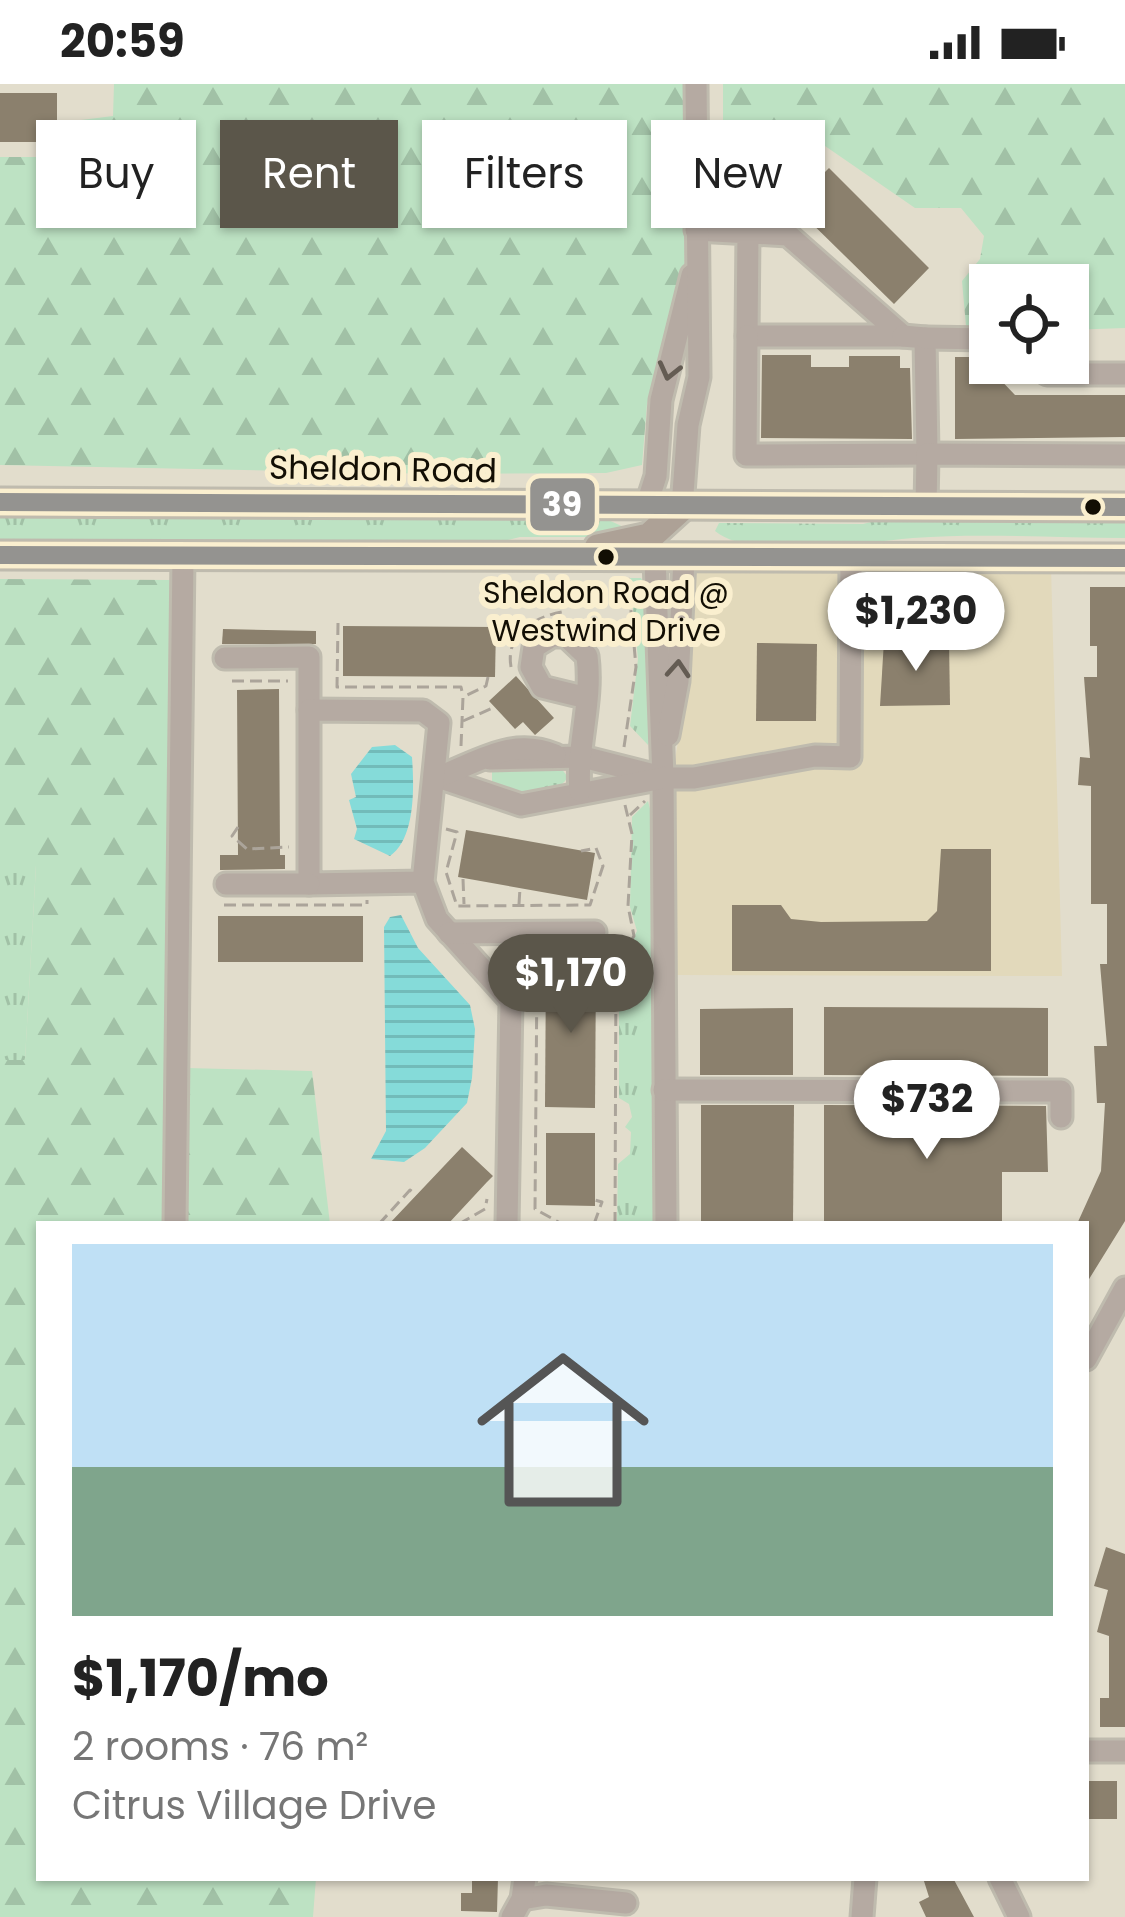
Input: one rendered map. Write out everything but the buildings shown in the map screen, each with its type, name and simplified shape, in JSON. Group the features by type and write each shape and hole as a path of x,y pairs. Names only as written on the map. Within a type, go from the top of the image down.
{"main road":[{"name":"Sheldon Road","path":"0,502 1125,507"},
{"path":"553,557 649,537 682,507"},
{"path":"655,559 688,526 749,507"},
{"path":"0,555 1125,558"}],"street":[{"path":"682,507 688,425 700,376 696,84"},
{"path":"696,230 788,235 914,337 927,454 926,507"},
{"path":"748,233 746,455 1125,455"},
{"path":"646,507 656,476 661,400 696,257"},
{"path":"747,336 969,338"},
{"path":"1089,374 1125,374"},
{"path":"175,1221 184,556"},
{"path":"655,559 663,778 666,1221"},
{"path":"663,778 678,681 684,559"},
{"path":"438,777 521,805 663,778 694,778 815,756 850,757 850,559"},
{"path":"225,658 309,657 309,884"},
{"path":"580,791 587,698"},
{"path":"309,710 423,711 440,723 438,777 423,882 436,920 511,1001 507,1221"},
{"path":"438,777 503,748 523,746 663,778"},
{"path":"480,758 485,796"},
{"path":"226,884 423,882"},
{"path":"449,933 595,932"},
{"path":"664,1090 1061,1091 1061,1117"},
{"path":"1089,1354 1125,1288"},
{"path":"1089,1751 1125,1750"},
{"path":"862,1917 866,1881"},
{"path":"1001,1881 1018,1917"},
{"path":"520,1898 560,1888 626,1910"}],"path":[{"path":"622,754 636,667 628,575"},
{"path":"521,668 508,667 520,631 533,619 567,611"},
{"path":"338,623 338,687 461,687 462,752 480,758"},
{"path":"463,697 486,686 488,677"},
{"path":"232,682 289,683"},
{"path":"461,721 495,707"},
{"path":"628,727 640,737"},
{"path":"616,1221 616,964 634,936 628,906 632,834 622,792"},
{"path":"448,813 444,828 457,832 446,872 457,906 590,905 603,866 596,848 581,851"},
{"path":"238,827 232,836 247,849 289,850 289,838"},
{"path":"463,879 464,906"},
{"path":"519,905 520,888"},
{"path":"243,905 243,916"},
{"path":"287,916 288,905"},
{"path":"346,905 346,916"},
{"path":"537,993 499,956 602,955"},
{"path":"546,969 538,973 537,993 535,1209 557,1221"},
{"path":"382,1221 410,1190 416,1196"},
{"path":"464,1221 485,1209 488,1197"},
{"path":"594,1221 602,1202 595,1200"}],"shaded area":[{"path":"1051,567 1062,976 673,975 673,772 688,681 693,571"}],"green space":[{"path":"114,84 684,84 684,120 651,120 651,228 685,228 685,281 647,404 642,465 606,473 438,474 0,465 0,157 36,157 36,228 196,228 196,120 81,120 113,116"},
{"path":"723,84 1125,84 1125,328 1089,329 1089,264 976,264 984,236 961,208 915,208 825,146 825,120 723,120"},
{"path":"969,272 969,326 966,326 962,281"},
{"path":"0,510 604,518 628,529 620,537 520,537 483,546 0,543"},
{"path":"899,515 1104,517 1125,523 1125,538 939,537 782,548 755,546 715,531 719,523 863,524"},
{"path":"630,578 641,578 647,588 653,732 648,745 630,726 638,659"},
{"path":"0,579 172,580 165,1221 36,1221 36,1881 316,1881 313,1917 0,1917 0,1060 25,1060 36,866 0,865"},
{"path":"492,767 560,767 568,777 553,790 522,794 492,786"},
{"path":"648,801 654,825 653,1221 617,1221 618,1164 630,1154 631,1132 625,1127 632,1117 629,1104 619,1098 619,964 637,931 630,907 632,817"},
{"path":"0,865 36,865 25,1060 0,1060"},
{"path":"187,1068 312,1071 330,1221 186,1221"}],"water":[{"path":"395,745 412,757 413,796 405,837 390,856 354,839 357,829 349,800 356,797 351,774 372,747"},
{"path":"401,915 418,948 470,1005 475,1029 467,1103 425,1148 404,1162 371,1159 386,1131 384,927 390,917"}],"transit line":[{"name":"39","path":"0,502 1125,507"},
{"name":"39","path":"0,555 1125,558"}],"place":[{"name":"Sheldon Road @ Westwind Drive","path":"606,557"}]}
